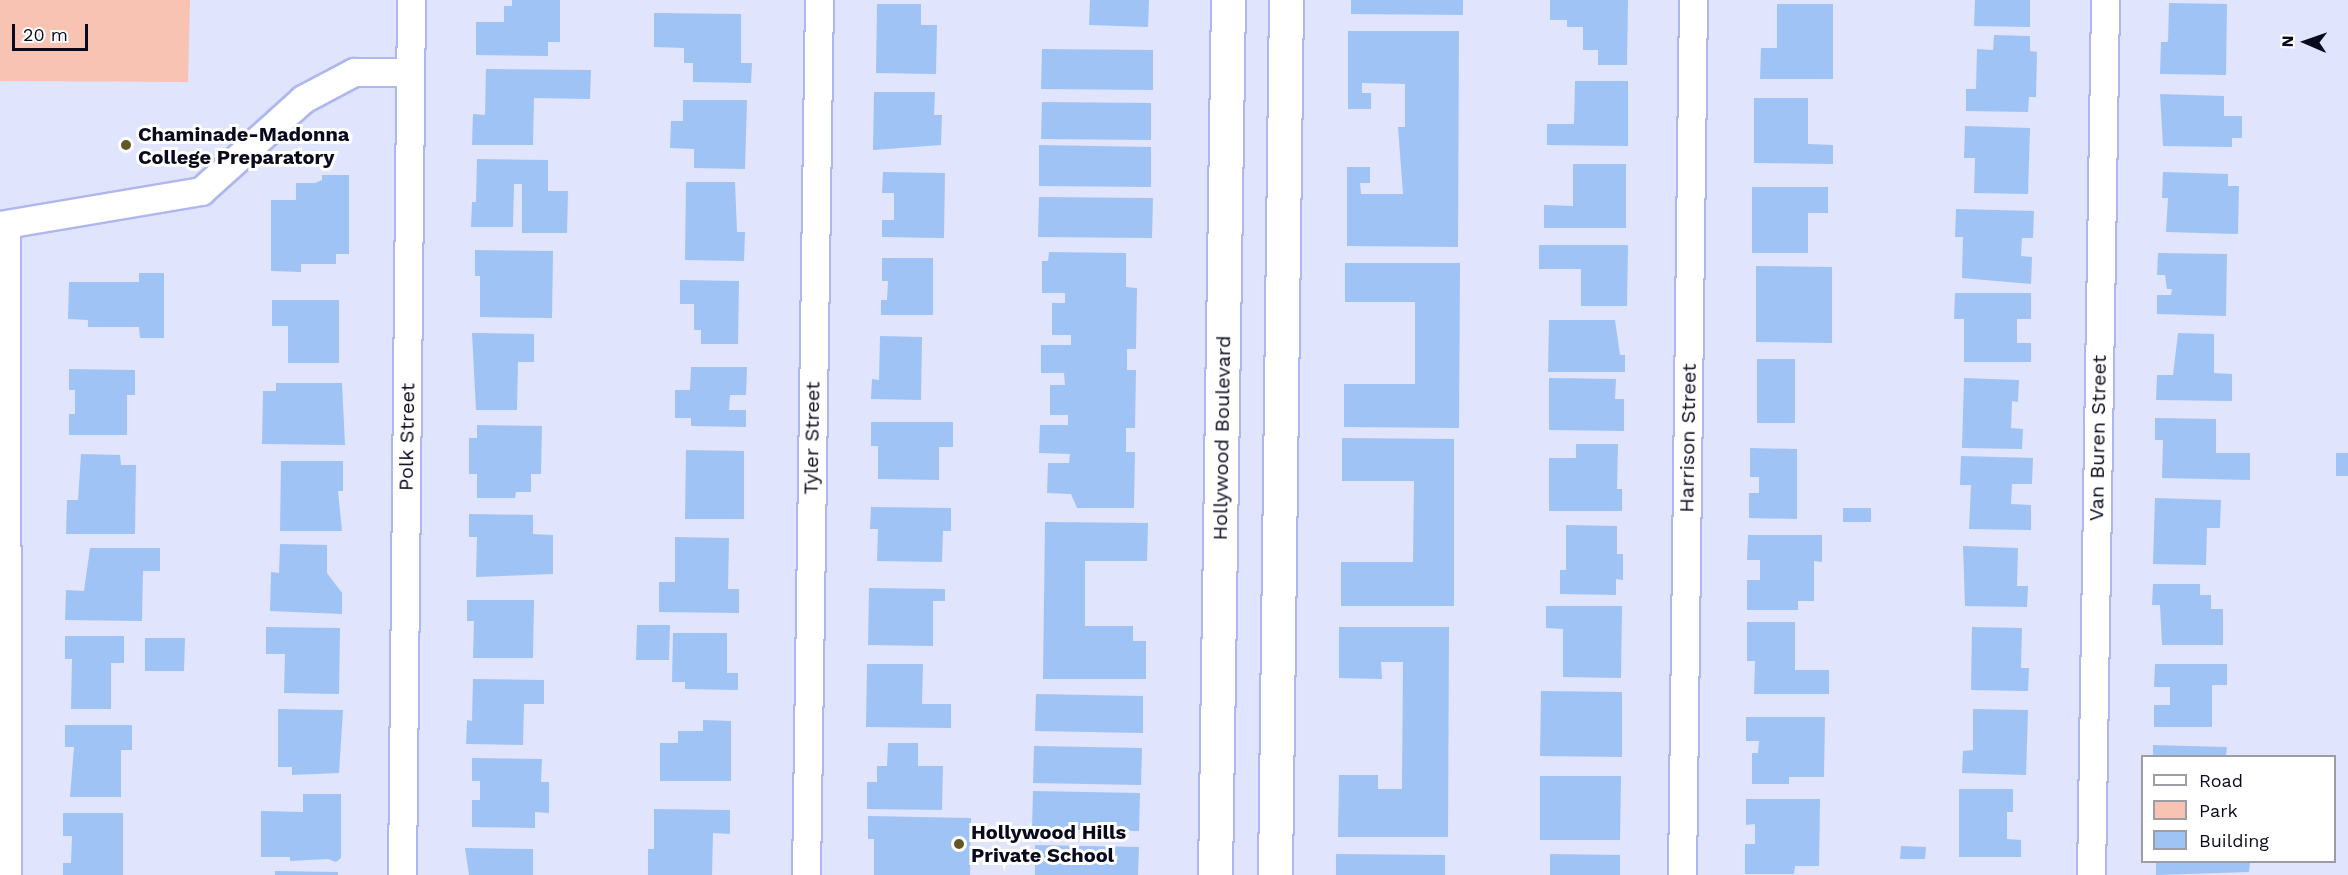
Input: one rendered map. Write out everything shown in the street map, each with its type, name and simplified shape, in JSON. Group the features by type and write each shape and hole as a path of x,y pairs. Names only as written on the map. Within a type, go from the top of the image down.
{"highway":[{"name":"Hollywood Boulevard","path":"1215,875 1228,0"},
{"path":"1275,875 1286,0"}],"street":[{"name":"Polk Street","path":"402,875 411,0"},
{"name":"Tyler Street","path":"806,875 819,0"},
{"name":"Harrison Street","path":"1683,875 1693,0"},
{"name":"Van Buren Street","path":"2091,875 2105,0"},
{"path":"7,875 3,225 201,191 303,99 354,72 410,72"}],"green space":[{"path":"0,0 190,0 188,82 0,81"}],"building":[{"path":"512,0 560,0 560,42 548,42 548,56 476,55 476,22 504,22 504,6 512,6"},
{"path":"1090,0 1149,0 1148,27 1089,25"},
{"path":"1351,0 1463,0 1463,15 1351,14"},
{"path":"1550,0 1628,0 1627,65 1598,65 1598,50 1583,50 1583,27 1567,27 1567,20 1550,20"},
{"path":"1975,0 2030,0 2030,27 1974,26"},
{"path":"2169,3 2227,4 2226,75 2160,74 2161,42 2168,42"},
{"path":"877,4 921,4 921,25 937,25 936,74 876,73"},
{"path":"1777,4 1833,4 1833,79 1760,79 1761,48 1777,48"},
{"path":"654,13 741,14 741,63 752,63 751,83 693,82 693,63 684,63 684,48 654,47"},
{"path":"1348,31 1459,31 1458,247 1347,246 1347,167 1370,167 1370,183 1360,183 1361,194 1403,194 1398,127 1405,127 1405,84 1362,83 1362,93 1371,93 1371,109 1348,109"},
{"path":"1994,35 2030,36 2030,51 2037,52 2036,97 2029,97 2028,112 1966,111 1966,89 1976,89 1977,49 1993,50"},
{"path":"1042,49 1153,50 1153,90 1041,89"},
{"path":"486,69 591,70 590,99 534,98 533,145 472,145 473,114 485,115"},
{"path":"1575,81 1628,81 1628,146 1547,145 1547,124 1574,124"},
{"path":"874,92 935,92 934,115 942,115 941,145 873,150"},
{"path":"2160,94 2224,96 2224,116 2242,116 2242,138 2232,138 2232,147 2163,146"},
{"path":"1754,98 1808,98 1808,144 1833,145 1833,164 1754,163"},
{"path":"683,100 747,100 745,169 694,168 694,149 670,148 671,121 683,121"},
{"path":"1042,102 1151,103 1151,140 1041,139"},
{"path":"1965,126 2030,128 2028,194 1974,193 1975,158 1964,158"},
{"path":"1039,145 1151,147 1151,187 1039,186"},
{"path":"477,159 548,160 548,191 568,191 567,233 522,233 522,184 514,184 513,227 471,227 472,202 476,202"},
{"path":"1573,164 1626,164 1626,228 1544,228 1544,205 1573,206"},
{"path":"883,172 945,173 944,238 882,237 882,220 894,220 894,193 882,193"},
{"path":"2163,172 2228,174 2228,186 2239,186 2238,234 2166,232 2168,198 2162,198"},
{"path":"322,175 349,175 349,254 336,254 336,264 301,264 301,272 271,271 271,200 296,200 296,183 315,183 322,180"},
{"path":"686,182 735,182 737,232 745,232 744,261 685,260"},
{"path":"1752,187 1828,187 1828,213 1808,213 1808,253 1752,253"},
{"path":"1039,197 1153,198 1152,238 1038,237"},
{"path":"1956,209 2034,211 2033,238 2022,238 2021,256 2032,257 2031,284 1962,278 1963,237 1955,237"},
{"path":"1539,245 1628,245 1627,306 1581,306 1581,269 1539,269"},
{"path":"475,250 553,251 552,318 480,317 480,276 475,276"},
{"path":"1049,252 1126,253 1126,287 1137,288 1136,349 1127,349 1127,370 1136,370 1135,428 1126,428 1126,452 1135,452 1134,508 1077,508 1071,494 1047,493 1048,463 1069,463 1070,454 1039,453 1040,425 1068,425 1068,415 1050,415 1050,385 1065,385 1064,373 1041,373 1041,345 1071,345 1071,335 1052,335 1052,303 1065,303 1065,293 1042,293 1042,261 1048,261"},
{"path":"2158,253 2227,254 2226,316 2157,314 2157,295 2171,295 2172,289 2167,289 2165,275 2157,275"},
{"path":"882,258 933,258 933,315 881,315 881,300 887,300 888,281 882,281"},
{"path":"1345,263 1460,263 1459,428 1344,427 1344,384 1415,384 1415,302 1345,302"},
{"path":"1756,266 1832,267 1832,343 1756,342"},
{"path":"139,273 164,273 164,338 140,338 139,327 88,327 88,320 68,319 69,282 139,282"},
{"path":"680,280 739,281 738,344 701,344 701,330 694,330 694,304 680,304"},
{"path":"1955,293 2031,293 2031,319 2017,319 2017,343 2031,343 2031,362 1964,362 1964,319 1954,319"},
{"path":"272,300 339,300 339,363 288,363 288,326 272,326"},
{"path":"1549,320 1615,320 1620,355 1625,355 1625,372 1548,372"},
{"path":"472,333 534,334 534,362 518,362 517,410 476,410"},
{"path":"2178,333 2214,334 2214,373 2232,374 2232,401 2156,400 2157,375 2173,375"},
{"path":"880,336 922,337 921,400 871,399 872,379 879,380"},
{"path":"1757,359 1795,359 1795,423 1757,423"},
{"path":"691,367 747,367 746,395 730,395 729,410 746,410 746,427 691,426 691,418 675,418 675,390 690,390"},
{"path":"69,369 135,370 135,395 127,395 127,435 69,435 69,414 75,414 75,390 69,390"},
{"path":"1549,378 1616,379 1615,399 1624,399 1624,431 1549,430"},
{"path":"1964,378 2019,380 2018,402 2012,401 2011,428 2023,429 2022,449 1962,448"},
{"path":"276,383 342,383 345,445 262,444 263,391 276,391"},
{"path":"2155,418 2216,419 2216,453 2250,453 2250,480 2162,478 2163,440 2155,440"},
{"path":"871,422 953,422 953,447 939,447 939,480 878,479 878,446 871,446"},
{"path":"477,425 542,426 541,474 531,474 531,492 516,492 515,498 477,498 477,474 469,474 469,438 477,438"},
{"path":"1342,438 1454,439 1454,606 1341,606 1341,562 1413,562 1414,481 1342,481"},
{"path":"1576,444 1618,444 1617,489 1622,489 1622,511 1549,511 1549,458 1576,458"},
{"path":"1750,448 1797,449 1797,519 1749,518 1749,493 1759,493 1759,477 1750,477"},
{"path":"686,450 744,451 744,519 685,519"},
{"path":"2336,453 2348,453 2348,476 2336,476"},
{"path":"81,454 120,455 121,465 136,465 135,534 66,534 67,500 78,500"},
{"path":"1961,456 2033,458 2032,484 2012,484 2011,504 2031,505 2031,530 1969,529 1971,485 1960,485"},
{"path":"281,461 343,461 343,491 338,491 342,531 280,531"},
{"path":"2155,498 2221,500 2220,528 2207,528 2206,565 2153,564"},
{"path":"871,507 951,508 951,531 943,531 942,562 877,561 878,529 870,529"},
{"path":"1843,508 1871,508 1871,522 1843,522"},
{"path":"469,514 533,515 533,534 553,535 553,574 476,577 477,537 469,537"},
{"path":"1045,522 1148,523 1147,561 1085,561 1085,626 1133,626 1133,641 1146,641 1146,679 1043,679"},
{"path":"1566,525 1617,526 1617,554 1623,554 1623,580 1616,579 1616,595 1560,594 1560,570 1566,570"},
{"path":"1748,535 1822,535 1822,562 1814,561 1814,601 1798,601 1798,610 1747,610 1747,580 1760,580 1760,560 1747,560"},
{"path":"675,537 729,538 728,589 739,589 739,613 659,612 659,582 675,582"},
{"path":"280,544 327,545 327,573 342,593 342,614 270,611 271,572 279,573"},
{"path":"1963,546 2018,548 2017,586 2028,586 2027,607 1965,606"},
{"path":"90,548 160,548 160,571 143,571 142,621 65,620 66,590 84,591"},
{"path":"2153,584 2200,584 2200,595 2211,595 2211,609 2223,609 2223,645 2162,645 2160,605 2152,605"},
{"path":"869,588 945,589 945,601 933,601 933,646 868,645"},
{"path":"467,600 534,600 533,658 473,658 474,621 467,621"},
{"path":"1546,606 1622,606 1621,678 1563,677 1563,629 1546,628"},
{"path":"1747,622 1795,622 1795,670 1829,670 1829,694 1754,694 1755,661 1747,661"},
{"path":"637,625 670,625 669,660 636,660"},
{"path":"266,627 340,628 339,694 284,693 285,654 266,654"},
{"path":"1339,627 1449,627 1448,837 1338,837 1339,775 1378,775 1378,789 1402,789 1403,662 1381,662 1382,679 1339,678"},
{"path":"1972,627 2022,628 2021,668 2029,668 2028,691 1971,690"},
{"path":"673,633 727,633 727,673 738,673 738,690 685,689 685,682 672,682"},
{"path":"65,636 124,636 124,663 111,663 111,709 71,709 72,659 65,659"},
{"path":"145,638 185,638 184,671 145,671"},
{"path":"867,664 923,664 922,704 951,704 951,728 866,727"},
{"path":"2155,664 2227,664 2227,685 2212,685 2212,727 2154,727 2154,705 2170,705 2170,687 2154,687"},
{"path":"473,679 544,680 544,704 524,704 523,745 466,744 467,720 472,721"},
{"path":"1541,691 1622,692 1622,757 1540,756"},
{"path":"1036,694 1143,696 1143,733 1035,731"},
{"path":"278,709 343,710 339,773 292,775 292,767 278,767"},
{"path":"1973,709 2028,710 2026,775 1962,773 1963,751 1973,750"},
{"path":"1746,717 1825,717 1824,777 1789,777 1789,784 1752,784 1752,753 1758,753 1759,741 1746,741"},
{"path":"703,720 731,721 731,781 660,781 660,743 678,743 678,731 703,731"},
{"path":"65,725 132,725 132,750 121,750 121,797 70,797 74,747 65,747"},
{"path":"888,743 918,743 918,766 943,766 942,810 867,809 867,782 877,782 877,766 887,766"},
{"path":"2153,745 2227,747 2226,755 2153,755"},
{"path":"1034,746 1142,748 1141,785 1033,783"},
{"path":"472,758 542,759 541,782 549,782 549,813 535,812 535,828 472,827 472,800 480,800 480,781 472,781"},
{"path":"1540,776 1621,776 1620,840 1540,840"},
{"path":"1959,789 2013,789 2013,812 2007,812 2007,839 2021,840 2021,857 1959,857"},
{"path":"1033,791 1140,793 1139,831 1032,829"},
{"path":"303,794 341,794 341,858 336,862 328,859 290,861 290,857 261,857 261,811 303,812"},
{"path":"1746,799 1820,799 1819,866 1795,866 1794,874 1745,874 1745,844 1755,844 1755,824 1746,825"},
{"path":"654,809 730,810 730,834 713,833 712,875 648,875 648,849 654,849"},
{"path":"63,813 123,813 123,875 63,875 63,863 71,863 72,836 63,836"},
{"path":"868,816 971,818 970,875 874,875 874,839 868,839"},
{"path":"1035,845 1139,847 1138,875 1035,875"},
{"path":"1901,846 1926,847 1925,859 1900,859"},
{"path":"465,848 533,849 533,875 469,875"},
{"path":"1336,854 1445,855 1445,875 1336,875"},
{"path":"1550,854 1620,855 1620,875 1550,875"},
{"path":"2156,863 2250,863 2249,872 2156,875"},
{"path":"275,871 338,872 338,875 275,875"}],"place":[{"name":"Chaminade-Madonna College Preparatory","path":"126,145"},
{"name":"Hollywood Hills Private School","path":"959,844"}]}
